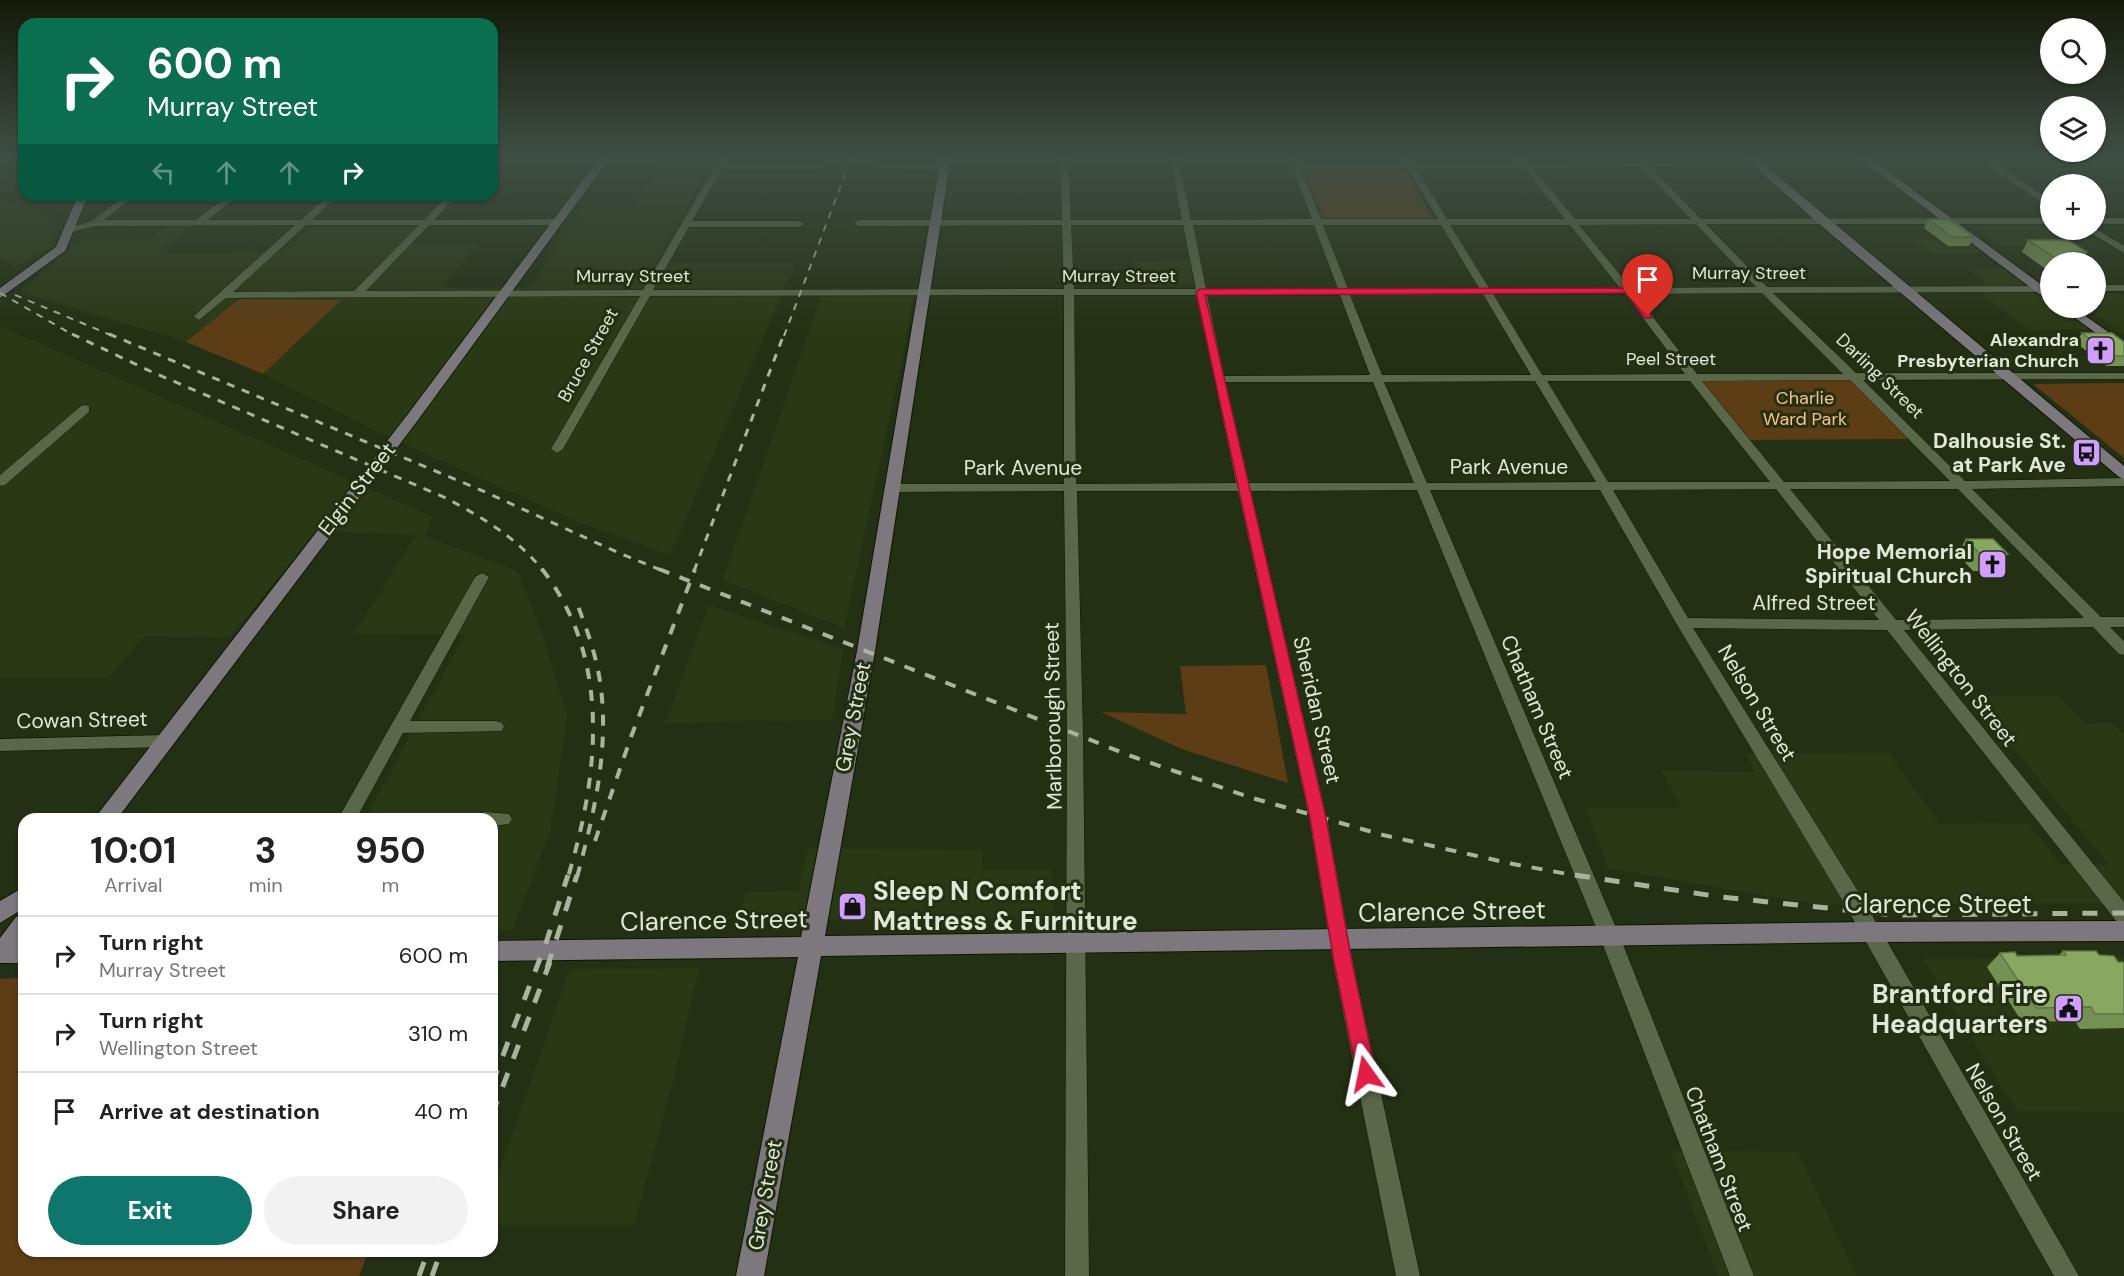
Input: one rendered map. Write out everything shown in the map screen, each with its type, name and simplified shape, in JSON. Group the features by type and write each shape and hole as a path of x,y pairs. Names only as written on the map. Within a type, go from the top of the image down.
{"main road":[{"path":"0,294 61,249 74,216"},
{"name":"Elgin Street","path":"110,813 413,417 561,216"},
{"name":"Grey Street","path":"750,1276 809,948 866,651 936,216"},
{"path":"1816,216 2124,474"},
{"path":"1943,216 2040,286"},
{"path":"2081,318 2124,349"},
{"path":"0,913 18,900"},
{"name":"Clarence Street","path":"498,951 1871,932 2124,931"},
{"path":"6,953 18,934"}],"street":[{"path":"95,223 105,216"},
{"path":"198,223 208,216"},
{"path":"199,317 311,216"},
{"path":"357,294 432,216"},
{"name":"Bruce Street","path":"558,449 689,216"},
{"name":"Marlborough Street","path":"1065,216 1069,292 1075,734 1077,1276"},
{"name":"Sheridan Street","path":"1186,216 1200,292 1318,818 1339,941 1408,1276"},
{"name":"Chatham Street","path":"1314,216 1377,378 1610,937 1742,1276"},
{"name":"Nelson Street","path":"1441,216 1604,486 1683,623 1871,932 2067,1276"},
{"name":"Wellington Street","path":"1567,216 1693,377 2124,916"},
{"name":"Darling Street","path":"1694,216 1764,290 2124,650"},
{"path":"859,223 2040,221"},
{"path":"2106,221 2124,221"},
{"path":"67,230 95,223 556,222"},
{"path":"684,224 799,224"},
{"path":"2106,239 2124,250"},
{"path":"2106,288 2124,288"},
{"name":"Murray Street","path":"223,295 503,292 924,293 1904,289 2040,291"},
{"name":"Peel Street","path":"1219,379 2124,376"},
{"path":"0,482 85,409"},
{"name":"Park Avenue","path":"893,488 1960,485 2124,482"},
{"path":"349,813 482,577"},
{"name":"Alfred Street","path":"1683,623 1892,625 2124,622"},
{"path":"399,727 496,728"},
{"name":"Cowan Street","path":"0,745 165,741"}],"shaded area":[{"path":"0,216 56,217 50,248 13,267 0,257"},
{"path":"578,216 682,216 657,263 796,262 670,555 586,525 388,437 263,374 340,300 239,299 186,342 20,292 79,241 147,241 166,226 191,226 157,253 282,252 311,227 420,227 403,244 478,244 444,287 529,287"},
{"path":"2040,224 2040,240 2098,240 2108,246 2002,246 1972,225"},
{"path":"1924,225 1945,225 1984,253 1933,254 1914,240 1942,240"},
{"path":"1189,260 1195,286 1138,286 1134,261"},
{"path":"1967,268 2003,268 2040,295 2040,318 2073,318 2089,329 2028,330 1969,284 1986,283"},
{"path":"2106,293 2119,293 2124,297 2124,335 2100,318 2106,318"},
{"path":"821,297 913,297 904,350 844,628 723,580"},
{"path":"0,326 433,517 424,536 517,571 543,636 567,717 550,832 512,930 498,930 498,813 368,813 465,635 354,634 416,535 316,531 229,638 144,636 109,678 0,678"},
{"path":"709,605 843,649 832,720 665,724"},
{"path":"1971,696 2058,696 2086,724 2112,723 2124,735 2124,903 1819,905 1608,868 1586,808 1681,808 1662,771 1755,772 1745,754 1889,753 1939,824 2028,823 2060,864 2109,865"},
{"path":"808,848 982,850 982,870 1051,870 1054,917 737,921 746,892 798,891"},
{"path":"2124,957 2124,1112 2017,1111 1923,959"},
{"path":"699,968 673,1081 634,1225 498,1225 498,1176 570,969"},
{"path":"1671,1151 1797,1152 1857,1276 1718,1276"}],"green space":[{"path":"1322,216 1432,216 1434,219 1324,220"},
{"path":"239,299 341,300 263,374 186,342"},
{"name":"Charlie Ward Park","path":"1693,377 1852,377 1916,439 1744,440"},
{"path":"2124,383 2124,458 2033,384"},
{"path":"1266,665 1288,783 1184,750 1101,712 1186,714 1180,666"},
{"path":"18,978 18,1257 367,1257 359,1276 0,1276 0,979"}],"building":[{"path":"1928,219 1949,219 1974,237 1952,237"},
{"path":"2028,240 2068,240 2087,252 2071,252 2046,252"},
{"path":"2082,333 2112,333 2124,342 2124,356 2113,356"},
{"path":"1966,539 1993,539 2008,554 1982,556"},
{"name":"Brantford Fire Headquarters","path":"2063,951 2096,951 2099,955 2114,956 2118,962 2124,963 2124,1014 2095,1014 2091,1007 2036,1008 2000,953 2015,952 2017,956 2066,955"}],"railway":[{"path":"784,336 830,216"},
{"path":"0,293 75,336"},
{"path":"15,295 113,336"},
{"path":"72,334 152,372 446,498 511,538 543,571"},
{"path":"109,334 483,491 663,571"},
{"path":"694,571 784,334"},
{"path":"542,569 564,604 580,641 589,679 593,718 592,758 587,798 568,877"},
{"path":"659,569 690,581"},
{"path":"690,581 695,569"},
{"path":"595,841 631,737 690,581"},
{"path":"690,581 1131,756 1249,797 1383,835 1584,877"},
{"path":"577,877 597,793 603,735 603,706 599,678 591,644 578,606"},
{"path":"498,1068 546,943 568,875"},
{"path":"547,968 577,875"},
{"path":"1575,875 1721,897 1894,915 2124,913"},
{"path":"498,1099 550,962"},
{"path":"419,1276 426,1257"},
{"path":"432,1276 439,1257"}],"place":[{"name":"Alexandra Presbyterian Church","path":"2100,350"},
{"name":"Dalhousie St. at Park Ave","path":"2087,453"},
{"name":"Hope Memorial Spiritual Church","path":"1993,564"},
{"name":"Sleep N Comfort Mattress & Furniture","path":"852,906"},
{"name":"Brantford Fire Headquarters","path":"2069,1009"}],"route":[{"path":"1366,1074 1343,962 1318,818 1200,292 1628,291 1648,316"}]}
